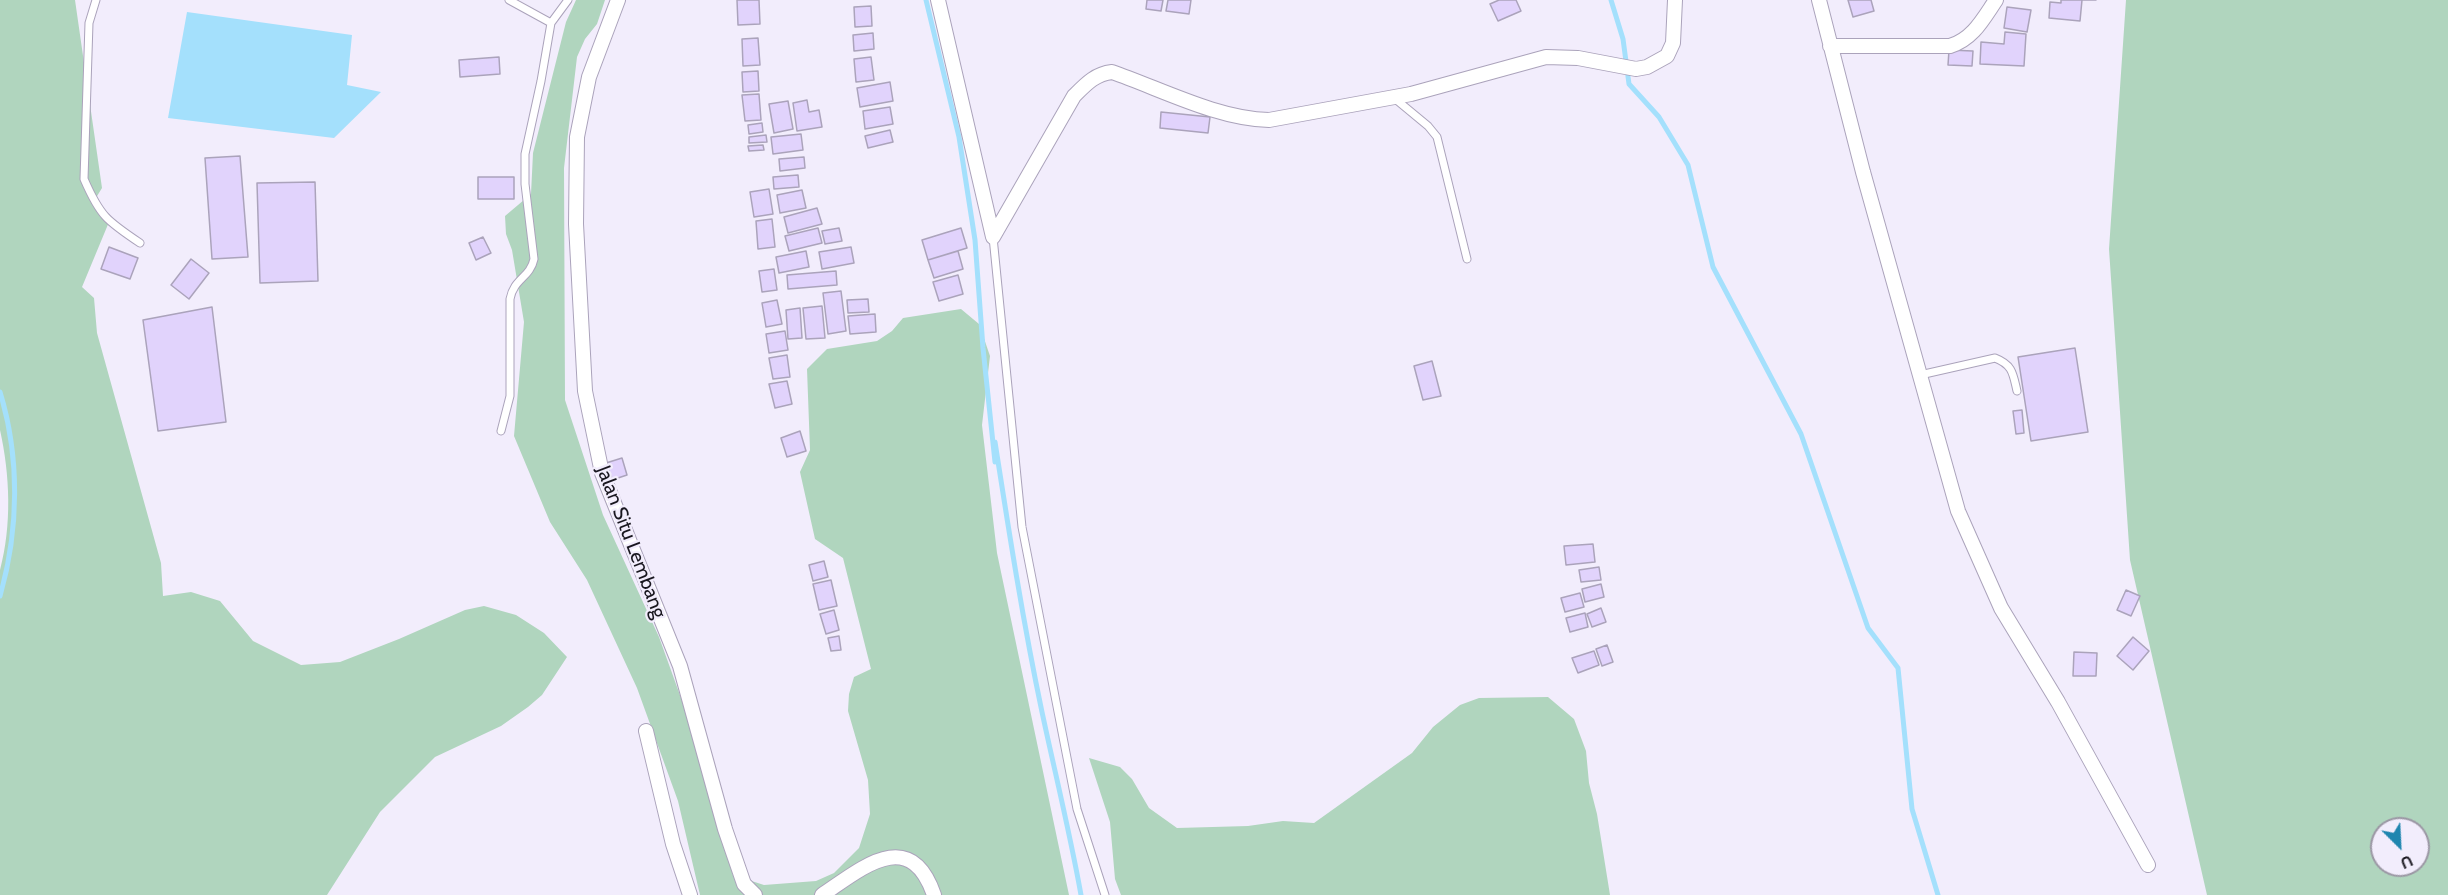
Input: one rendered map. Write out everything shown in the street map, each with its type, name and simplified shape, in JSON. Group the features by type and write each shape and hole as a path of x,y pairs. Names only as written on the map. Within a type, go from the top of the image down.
{"street":[{"name":"Jalan Situ Lembang","path":"618,0 589,77 577,137 576,224 585,391 602,473 680,666 725,829 744,884 755,895"},
{"path":"938,0 993,237"},
{"path":"993,237 1074,96 1093,77 1100,74 1112,72 1248,120 1269,120 1393,97 1546,57 1578,58 1636,69 1647,67 1667,56 1673,43 1675,0"},
{"path":"1819,0 1863,172 1958,510 2001,608 2058,702 2148,865"},
{"path":"1830,46 1950,46 1960,43 1973,34 1996,0"},
{"path":"646,731 673,844 690,895"},
{"path":"822,895 869,863 885,856 897,857 916,864 929,881 934,895"}],"lane":[{"path":"96,0 89,23 84,179 94,201 109,222 140,243"},
{"path":"510,0 551,22"},
{"path":"501,430 510,396 512,287 532,269 534,259 525,184 525,154 542,81 551,22 568,0"},
{"path":"1393,97 1428,126 1437,137 1467,259"},
{"path":"993,237 1022,527 1077,809 1105,895"},
{"path":"1920,375 1995,358 2005,362 2012,371 2017,391"}],"green space":[{"path":"0,0 75,0 102,188 94,201 109,222 82,287 94,298 97,333 161,563 163,596 191,592 220,601 253,641 301,665 340,662 465,610 484,606 516,615 544,633 567,657 542,695 528,707 501,726 435,757 380,812 327,895 0,895 0,570 8,518 8,482 0,430"},
{"path":"576,0 605,0 597,24 585,39 577,57 564,168 565,400 603,515 659,637 681,698 733,875 764,885 816,881 834,873 859,848 870,814 868,780 848,711 849,694 854,677 871,669 843,558 815,539 800,472 810,450 807,369 827,349 877,341 892,331 903,318 961,309 979,324 990,356 982,425 997,553 1069,895 700,895 678,801 637,688 587,580 550,522 514,436 524,322 512,250 506,234 505,216 531,194 533,153 566,22"},
{"path":"2126,0 2448,0 2448,895 2207,895 2130,560 2109,249"},
{"path":"1548,697 1574,719 1586,751 1589,783 1597,814 1610,895 1121,895 1115,879 1110,822 1089,758 1120,767 1132,779 1149,808 1177,828 1248,826 1283,821 1314,823 1412,753 1433,727 1460,705 1479,698"}],"water":[{"path":"187,12 352,35 347,85 381,92 334,138 168,118"}],"building":[{"path":"737,0 759,0 760,24 738,25"},
{"path":"1147,0 1163,0 1161,11 1146,9"},
{"path":"1168,0 1191,0 1189,14 1166,11"},
{"path":"1499,0 1516,0 1521,11 1498,21 1490,4"},
{"path":"1848,0 1871,0 1874,11 1853,17"},
{"path":"2061,0 2082,0 2080,21 2049,18 2050,2 2061,3"},
{"path":"871,6 872,26 855,27 854,7"},
{"path":"2007,7 2031,10 2027,32 2004,28"},
{"path":"2005,32 2026,34 2024,66 1980,64 1981,42 2004,44"},
{"path":"873,33 874,49 854,51 853,35"},
{"path":"758,38 760,65 743,66 742,39"},
{"path":"1949,50 1973,51 1972,66 1948,65"},
{"path":"499,57 500,74 460,77 459,60"},
{"path":"871,57 874,80 856,82 854,59"},
{"path":"758,71 759,91 743,92 742,72"},
{"path":"890,82 893,101 860,107 857,88"},
{"path":"759,94 761,120 745,121 742,95"},
{"path":"807,100 809,112 819,110 822,127 797,131 793,103"},
{"path":"788,101 793,129 774,133 769,104"},
{"path":"890,107 893,124 865,129 863,111"},
{"path":"1161,112 1210,117 1208,133 1160,128"},
{"path":"762,123 763,132 749,134 748,125"},
{"path":"890,130 893,142 868,148 865,136"},
{"path":"801,134 803,150 773,154 771,137"},
{"path":"766,135 767,142 749,143 749,137"},
{"path":"763,145 764,150 749,151 748,146"},
{"path":"240,156 248,257 212,259 205,158"},
{"path":"804,157 805,168 780,171 779,159"},
{"path":"798,175 799,187 774,189 773,177"},
{"path":"478,177 514,177 514,199 478,199"},
{"path":"315,182 318,281 260,283 257,183"},
{"path":"769,189 773,214 754,217 750,192"},
{"path":"802,190 806,208 780,213 777,195"},
{"path":"817,208 822,224 788,233 784,217"},
{"path":"772,219 775,247 758,249 756,221"},
{"path":"818,228 822,243 789,251 785,236"},
{"path":"839,228 842,241 825,244 822,231"},
{"path":"961,228 967,248 928,260 922,240"},
{"path":"483,237 491,253 476,260 469,243"},
{"path":"109,247 138,258 130,279 101,269"},
{"path":"851,247 854,263 822,269 819,252"},
{"path":"806,251 809,267 779,273 776,257"},
{"path":"958,251 963,269 934,278 928,260"},
{"path":"191,259 209,273 189,299 171,285"},
{"path":"774,269 777,290 762,292 759,271"},
{"path":"836,271 837,285 788,289 787,275"},
{"path":"958,275 963,294 939,301 933,282"},
{"path":"841,291 846,331 828,334 823,293"},
{"path":"868,299 869,312 848,313 847,300"},
{"path":"777,300 782,324 766,327 762,303"},
{"path":"822,306 825,338 806,339 803,308"},
{"path":"212,307 226,422 158,431 143,320"},
{"path":"800,308 802,338 788,339 786,310"},
{"path":"875,314 876,332 850,334 848,316"},
{"path":"785,331 788,350 769,353 766,334"},
{"path":"2075,348 2088,432 2031,441 2018,357"},
{"path":"787,355 790,377 773,379 769,358"},
{"path":"1432,361 1441,396 1423,400 1414,366"},
{"path":"787,381 792,404 775,408 769,384"},
{"path":"2022,410 2024,433 2016,434 2013,411"},
{"path":"800,431 806,451 787,457 781,438"},
{"path":"622,458 627,475 612,480 606,463"},
{"path":"1593,544 1595,562 1566,565 1564,546"},
{"path":"824,561 828,577 813,581 809,565"},
{"path":"1599,567 1601,580 1581,582 1579,570"},
{"path":"831,580 837,606 819,610 813,584"},
{"path":"1601,584 1604,597 1585,602 1582,589"},
{"path":"2126,590 2140,596 2131,616 2117,610"},
{"path":"1580,593 1584,607 1565,612 1561,598"},
{"path":"1601,608 1606,622 1592,627 1587,614"},
{"path":"834,610 839,630 826,634 820,614"},
{"path":"1585,613 1588,627 1570,632 1566,618"},
{"path":"839,636 841,650 831,651 828,638"},
{"path":"2133,637 2149,651 2133,670 2117,656"},
{"path":"1607,645 1613,662 1602,666 1596,649"},
{"path":"1594,651 1599,665 1578,673 1572,658"},
{"path":"2074,652 2097,653 2096,676 2073,676"}],"waterway":[{"path":"926,0 959,137 975,240 995,462 995,442 1029,644 1081,895"},
{"path":"1611,0 1623,39 1629,84 1659,117 1688,165 1713,267 1801,434 1868,628 1898,668 1912,809 1938,895"},
{"path":"0,392 11,442 15,494 11,545 0,596"}]}
